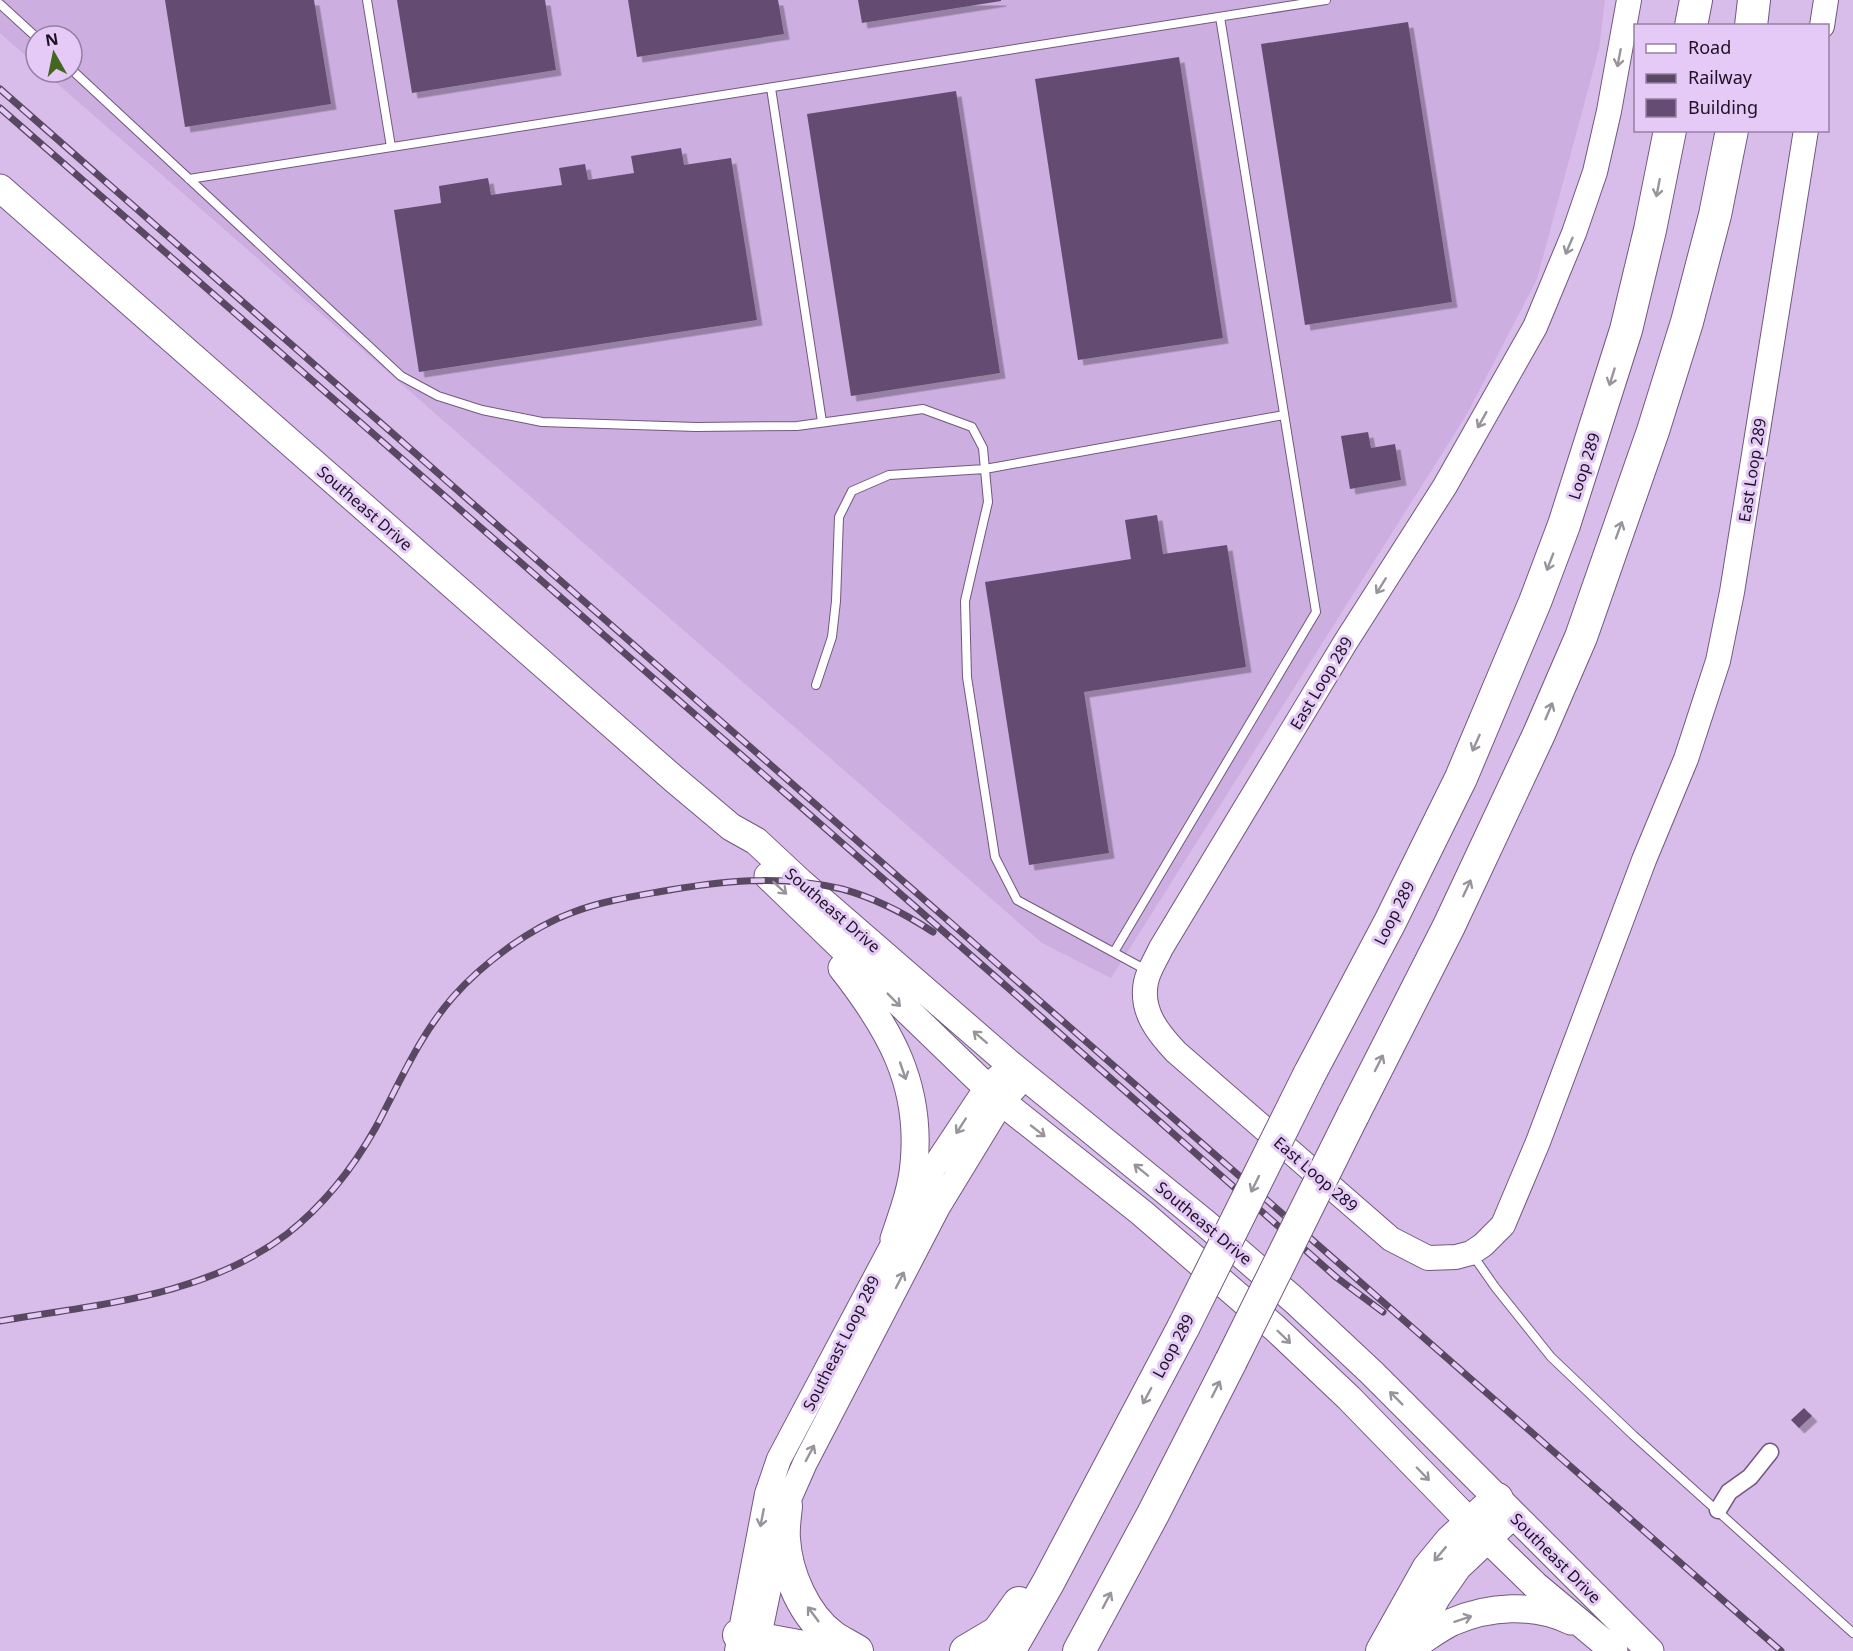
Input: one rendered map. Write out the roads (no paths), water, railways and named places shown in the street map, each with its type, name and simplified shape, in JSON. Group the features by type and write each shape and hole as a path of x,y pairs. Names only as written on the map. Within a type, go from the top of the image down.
{"highway":[{"path":"1751,24 1754,0"},
{"name":"Loop 289","path":"1009,1651 1048,1583 1184,1326 1461,778 1535,602 1564,525 1602,410 1626,330 1650,230 1670,132"},
{"path":"1079,1651 1153,1514 1231,1361 1454,915 1539,735 1581,637 1644,458 1687,322 1715,215 1732,132"},
{"path":"966,1651 998,1632 1028,1591 1055,1542 1113,1459"},
{"path":"786,1506 784,1537 787,1564 798,1589 810,1613 831,1636 857,1651"},
{"path":"1401,1650 1428,1569 1450,1541 1479,1531 1505,1507"},
{"path":"747,1644 825,1651"}],"main road":[{"name":"East Loop 289","path":"1629,0 1609,111 1595,172 1574,233 1535,327 1445,486 1318,688 1161,948 1146,982 1146,1005 1156,1031 1184,1060 1391,1239 1428,1258 1456,1257 1471,1253 1483,1245 1503,1225 1538,1142 1644,860 1686,759 1718,661 1732,592 1806,132"},
{"path":"1822,24 1826,0"},
{"name":"Southeast Drive","path":"0,188 731,827 756,841 1018,1071 1205,1223 1294,1300 1371,1372 1650,1651"},
{"name":"Southeast Drive","path":"731,827 744,852 994,1094 1142,1213 1275,1328 1349,1398 1479,1531 1535,1584 1614,1651"},
{"path":"807,914 826,948 871,1006 891,1040 903,1068 912,1100 914,1164 894,1239"},
{"name":"Southeast Loop 289","path":"747,1644 767,1494 779,1459 934,1167 994,1094 1018,1071"},
{"name":"Southeast Loop 289","path":"747,1644 786,1506 805,1463 994,1094"},
{"path":"1401,1650 1452,1623 1484,1612 1508,1609 1533,1610 1560,1616 1590,1631"}],"street":[{"path":"1719,1510 1729,1492 1750,1477 1770,1452"}],"lane":[{"path":"367,0 391,147"},
{"path":"189,179 1326,0"},
{"path":"0,4 24,26"},
{"path":"1114,952 1316,612 1220,17"},
{"path":"84,81 401,376 438,396 482,410 542,422 696,427 797,426 923,409 972,427 983,448 988,502 965,601 967,677 995,857 1017,900 1150,972"},
{"path":"771,87 822,422"},
{"path":"816,685 832,637 836,601 839,518 852,491 889,475 985,469 1284,415"},
{"path":"1471,1253 1551,1357 1633,1435 1853,1633"}],"railway":[{"path":"0,89 1781,1651"},
{"path":"0,108 1336,1277 1383,1312"},
{"path":"0,1321 112,1303 186,1285 221,1272 255,1255 287,1234 301,1223 337,1185 358,1157 420,1043 453,997 478,972 523,937 571,913 614,900 658,892 727,882 773,880 819,884 842,889 900,912 933,932"}]}
